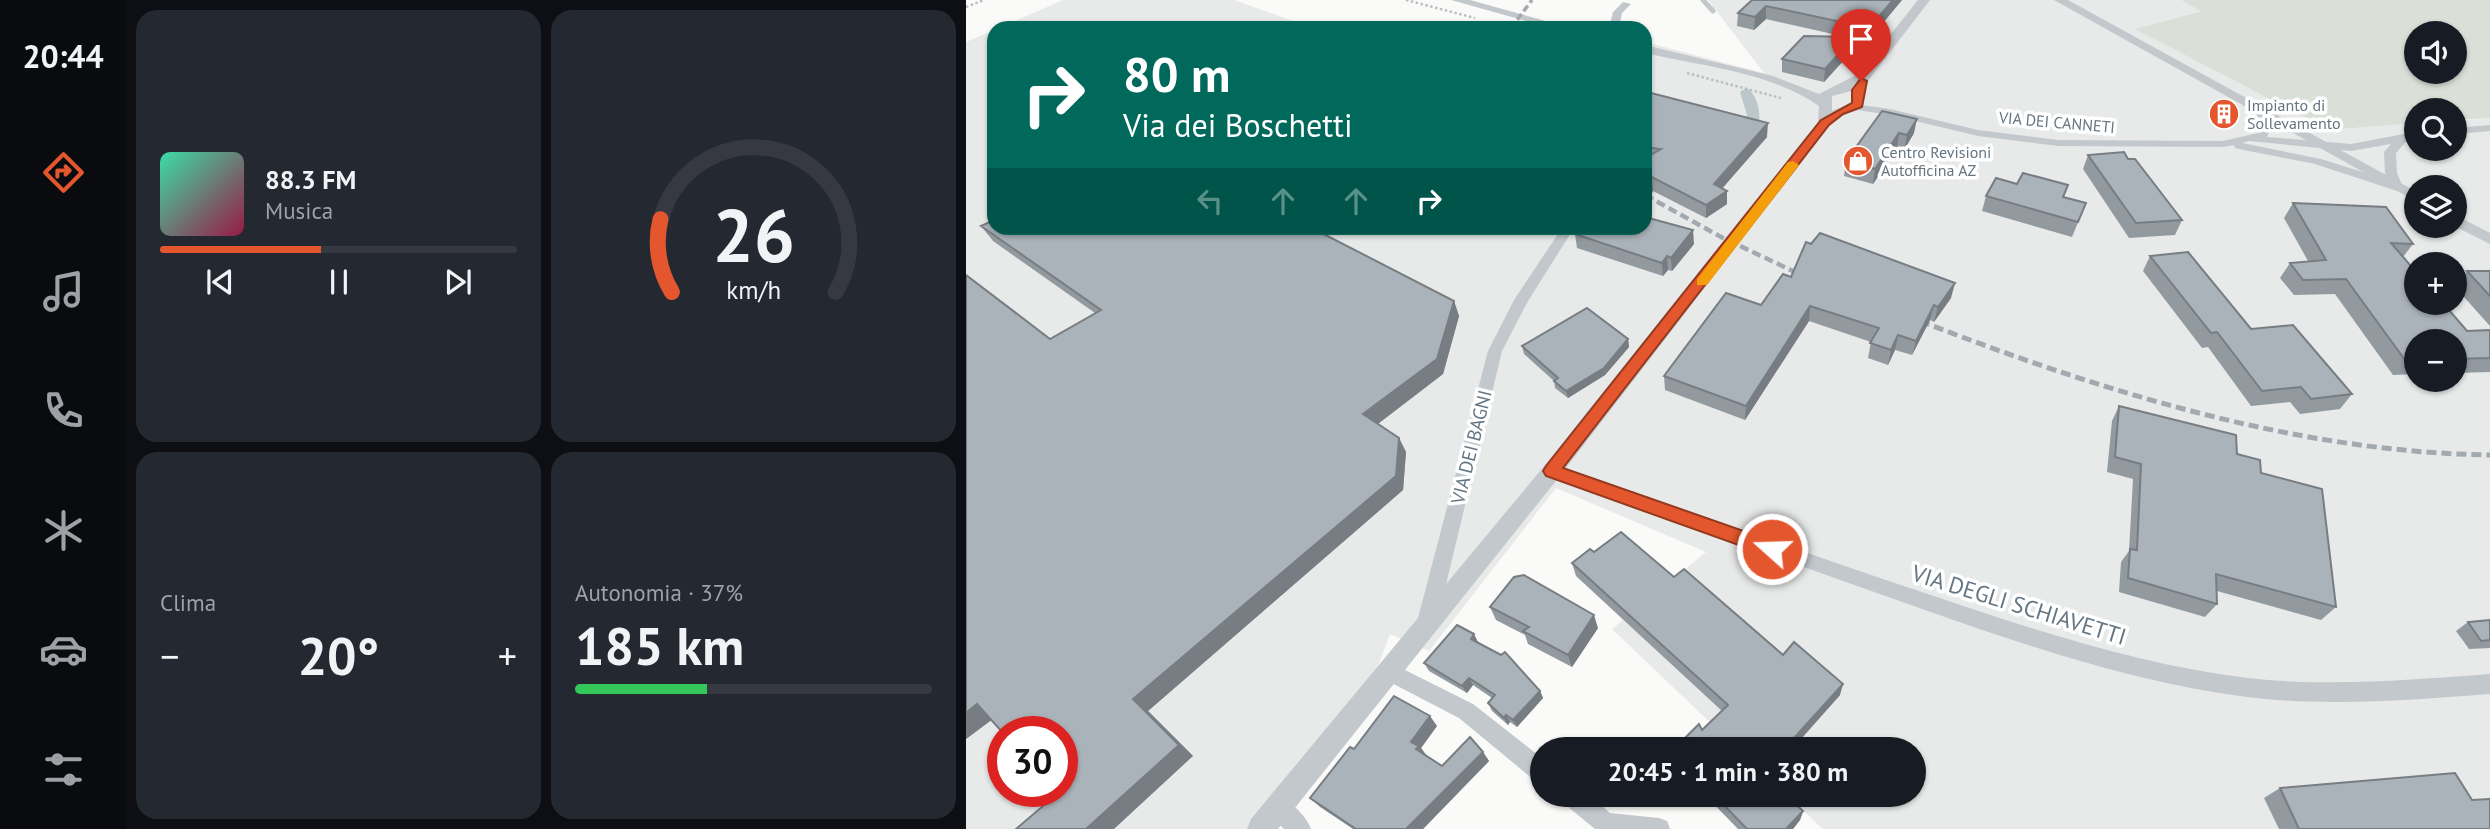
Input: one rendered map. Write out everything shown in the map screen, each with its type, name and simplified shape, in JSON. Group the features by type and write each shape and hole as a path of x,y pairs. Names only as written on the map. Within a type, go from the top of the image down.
{"street":[{"path":"1457,0 1538,21"},
{"path":"1854,103 1865,76 1924,0"},
{"path":"2060,0 2404,191"},
{"path":"1616,21 1618,12 1630,2"},
{"path":"1652,51 1778,83 1829,102 1854,103"},
{"path":"1426,624 1552,471 1829,102 1865,76"},
{"path":"1829,102 1854,103"},
{"name":"VIA DEI CANNETI","path":"1854,103 1978,133 2047,142 2223,144 2283,153 2397,187"},
{"path":"2251,140 2263,135 2265,125 2260,110"},
{"path":"2467,130 2490,128"},
{"path":"2318,143 2344,147 2371,145 2404,137"},
{"path":"2397,187 2389,164 2389,152 2404,137"},
{"name":"VIA DEI CANNETI","path":"2223,144 2251,140 2318,143"},
{"name":"VIA DEI CANNETI","path":"2283,153 2318,143"},
{"path":"2467,227 2490,239"},
{"name":"VIA DEI BAGNI","path":"1261,829 1426,624 1495,351 1521,300 1563,235"},
{"name":"VIA DEGLI SCHIAVETTI","path":"1552,471 1849,577 2044,641 2126,664 2217,683 2299,690 2376,692 2490,684"},
{"path":"1389,671 1466,711 1530,762"},
{"path":"1278,807 1300,829"},
{"path":"1586,807 1606,824 1659,829"}],"lane":[{"path":"1703,0 1713,11"}],"path":[{"path":"966,8 984,0"},
{"path":"1406,0 1478,19"},
{"path":"1683,72 1789,100"}],"shaded area":[{"path":"1063,0 1234,0 1293,21 1015,21"},
{"path":"1708,0 2181,0 2202,10 2136,29 2328,130 2404,124 2404,161 2467,161 2467,120 2490,118 2490,829 1823,829 1799,807 1926,807 1926,737 1725,737 1612,629 1706,552 1556,488 1429,651 1390,634 1378,666 1247,829 966,829 966,42 987,33 987,235 1652,235 1652,44 1764,73"},
{"path":"2181,0 2490,0 2490,118 2467,119 2467,98 2404,98 2404,124 2329,130 2135,29 2201,11"}],"building":[{"path":"1752,0 1893,0 1869,28 1766,6 1755,17 1738,13"},
{"path":"1804,36 1854,37 1825,69 1782,59"},
{"path":"1652,93 1768,123 1714,184 1727,191 1706,205 1652,177 1652,154 1661,149 1652,148"},
{"path":"1882,111 1917,119 1907,135 1899,133 1875,169 1846,161"},
{"path":"2124,152 2128,159 2135,159 2182,220 2136,223 2088,155"},
{"path":"2023,173 2068,185 2063,197 2086,203 2078,222 1986,196 1996,178 2017,184"},
{"path":"2293,203 2386,207 2404,232 2404,238 2409,238 2413,244 2391,243 2404,258 2404,315 2453,315 2465,329 2404,329 2404,359 2346,279 2303,280 2290,263 2326,260"},
{"path":"1652,219 1693,230 1671,258 1667,256 1662,263 1578,235 1652,235"},
{"path":"1820,233 1955,283 1938,307 1934,305 1916,341 1898,335 1891,350 1870,343 1879,328 1810,306 1746,406 1664,376 1726,293 1761,305 1783,274 1791,277 1806,242 1811,244"},
{"path":"994,235 1326,235 1454,301 1437,359 1363,414 1399,438 1396,476 1133,699 1179,745 1086,829 1016,829 1042,807 1078,807 1078,716 988,716 977,704 966,713 966,275 1050,339 1101,310"},
{"path":"2188,252 2251,329 2293,325 2352,394 2311,399 2301,387 2262,391 2217,332 2211,333 2150,256"},
{"path":"2467,271 2490,271 2490,296"},
{"path":"1587,308 1628,339 1604,368 1566,391 1554,381 1558,378 1522,346"},
{"path":"2490,330 2490,358 2467,359 2467,331"},
{"path":"2119,406 2236,435 2237,454 2260,460 2261,473 2322,489 2336,607 2216,574 2217,604 2128,578 2130,549 2137,550 2141,464 2115,457"},
{"path":"1621,532 1674,577 1684,569 1783,655 1794,642 1843,684 1795,737 1686,737 1699,724 1702,730 1728,705 1572,563 1590,549 1594,552"},
{"path":"1524,575 1594,615 1568,655 1523,631 1529,627 1490,607 1514,577"},
{"path":"2490,620 2490,640 2481,641 2468,622"},
{"path":"1457,625 1474,634 1471,639 1501,655 1505,652 1540,691 1513,720 1506,715 1504,718 1488,703 1495,695 1469,678 1462,686 1424,663"},
{"path":"1394,696 1430,716 1411,742 1419,746 1416,749 1442,766 1470,737 1483,752 1406,829 1356,829 1310,798 1350,747 1354,749"},
{"path":"2455,773 2472,800 2490,799 2490,829 2299,829 2280,788"},
{"path":"1726,807 1799,807 1803,811 1786,829 1747,829"}],"waterway":[{"path":"1746,92 1754,115 1752,124"}],"railway":[{"path":"1516,21 1532,0"},
{"path":"1652,199 1723,238 1810,279"},
{"path":"1911,318 1924,323"},
{"path":"1920,321 1988,347 2128,393 2271,430 2344,443 2490,455"}],"slow traffic":[{"path":"1702,282 1793,165"}],"place":[{"name":"Impianto di Sollevamento","path":"2224,114"},
{"name":"Centro Revisioni Autofficina AZ","path":"1858,161"}],"route":[{"path":"1772,549 1552,471 1825,122 1839,112 1858,105 1860,102 1857,90 1861,81"}]}
